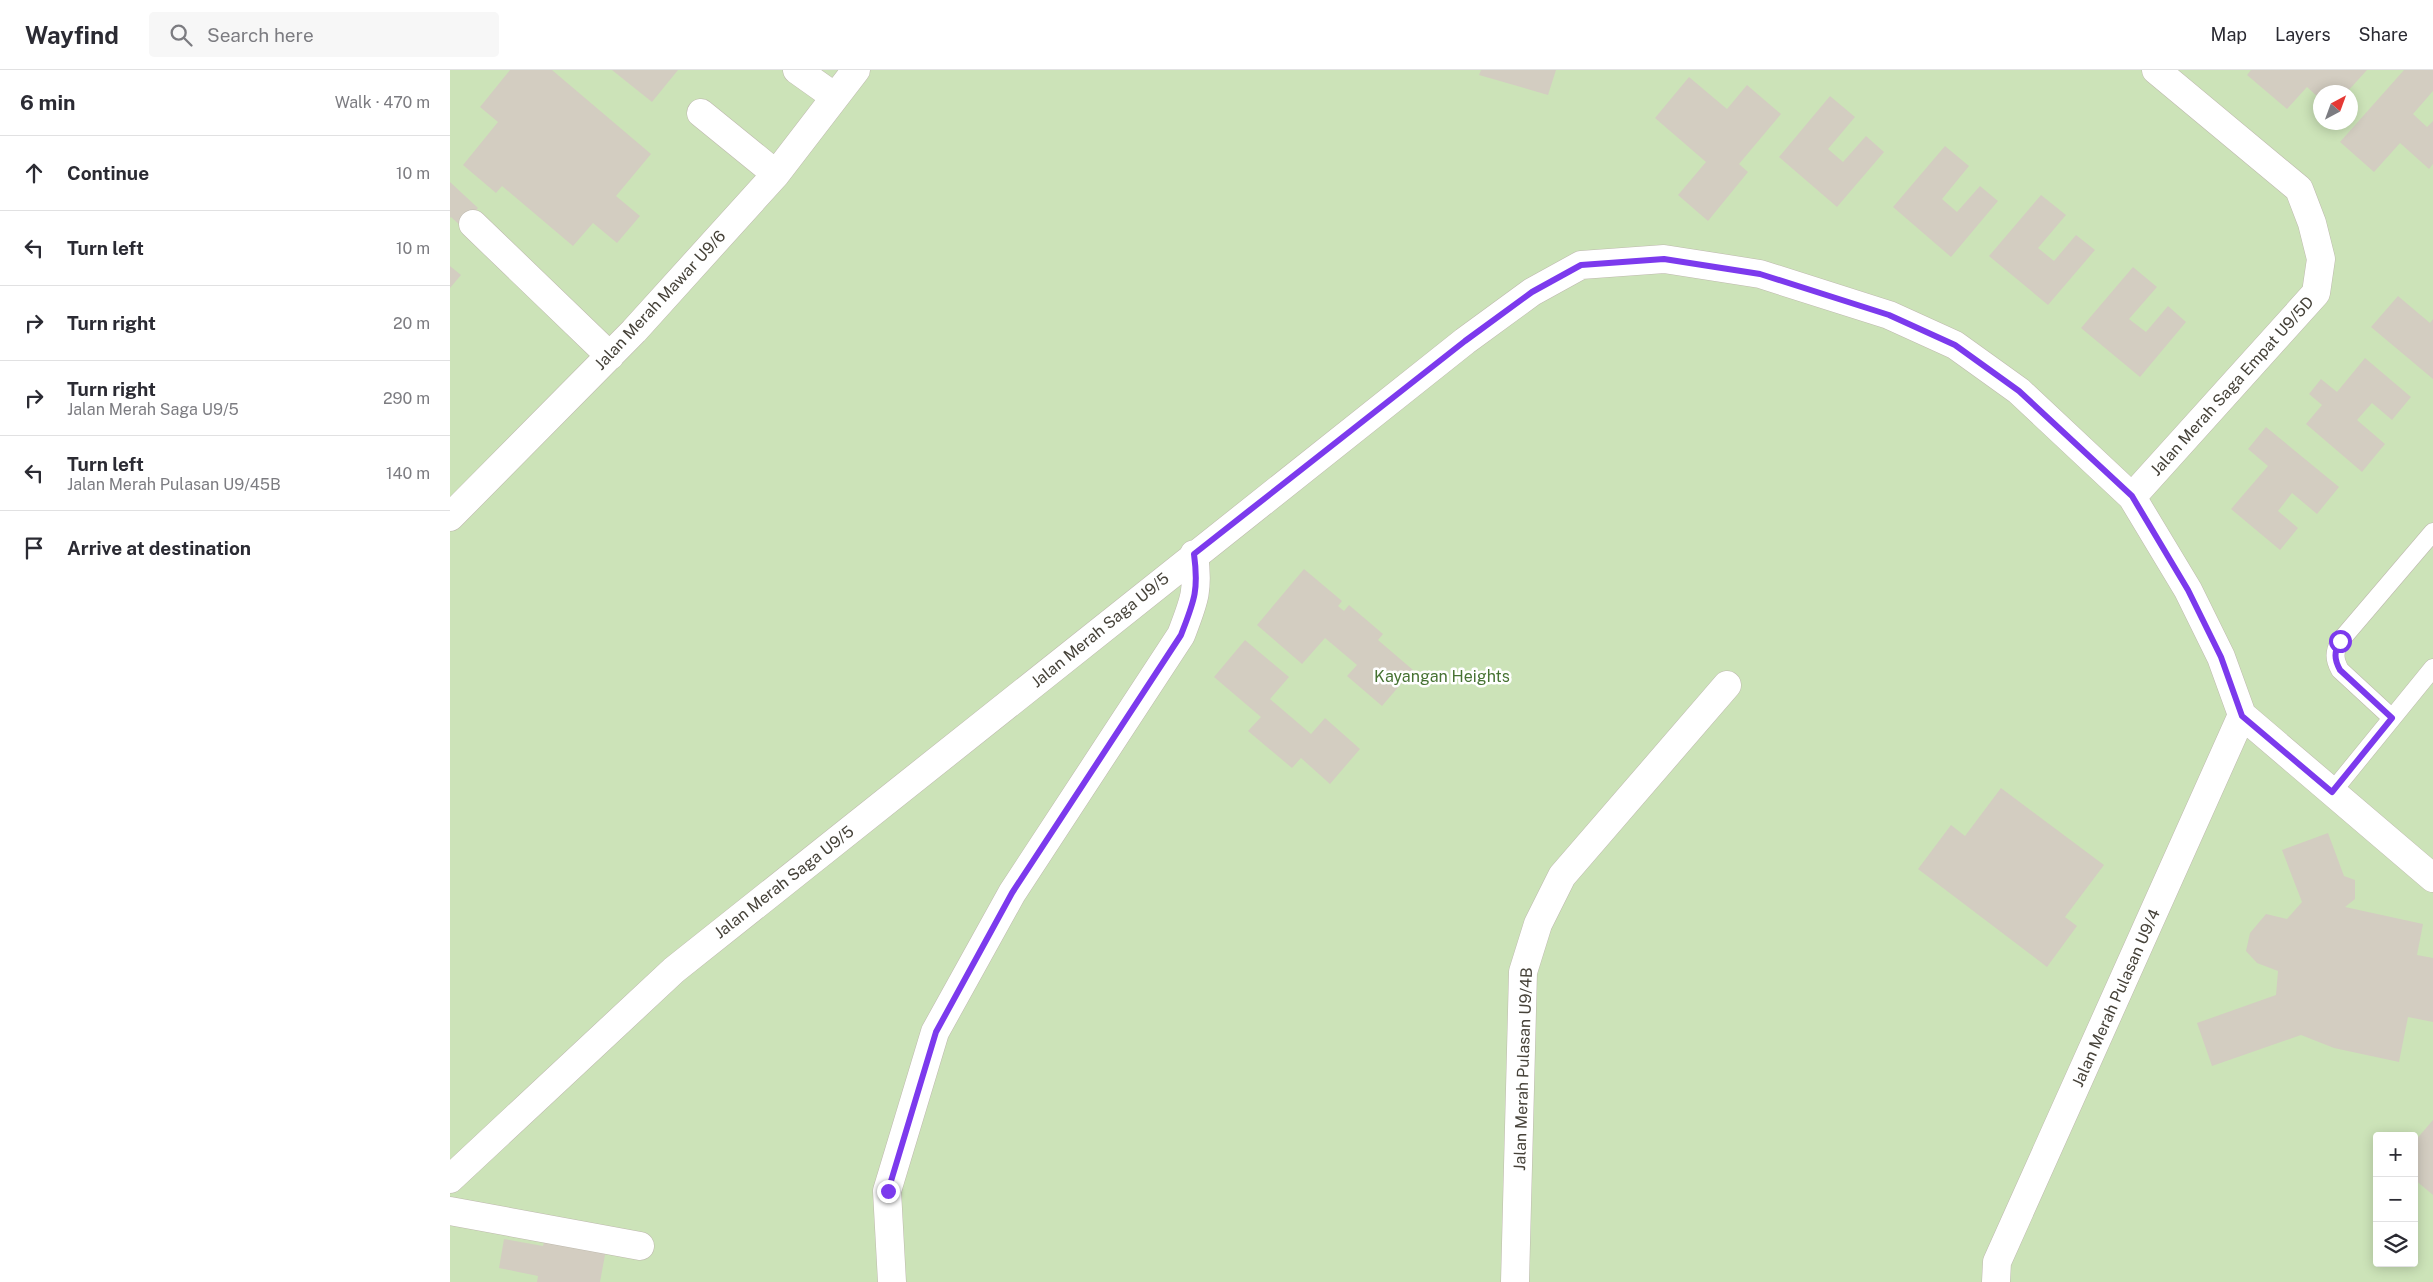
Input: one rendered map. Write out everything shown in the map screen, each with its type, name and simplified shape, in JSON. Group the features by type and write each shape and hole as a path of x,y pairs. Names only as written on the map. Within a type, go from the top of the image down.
{"street":[{"path":"797,70 835,97"},
{"name":"Jalan Merah Mawar U9/6","path":"450,517 610,356 776,174 856,70"},
{"name":"Jalan Merah Saga Empat U9/5D","path":"2132,496 2316,293 2321,259 2312,223 2299,190 2156,70"},
{"path":"701,113 776,174"},
{"path":"473,224 610,356"},
{"name":"Jalan Merah Saga U9/5","path":"450,1179 674,970 1194,554 1465,341 1532,292 1581,265 1664,259 1760,274 1889,315 1955,345 2019,391 2132,496 2188,590 2221,657 2242,716"},
{"path":"892,1282 888,1191 936,1032 1012,893 1181,635 1194,602 1198,581 1194,554"},
{"name":"Jalan Merah Pulasan U9/4B","path":"1515,1282 1523,972 1538,924 1562,876 1727,685"},
{"path":"2242,716 2433,878"},
{"name":"Jalan Merah Pulasan U9/4","path":"1996,1282 1997,1262 2242,716"},
{"path":"450,1211 640,1246"}],"lane":[{"path":"2392,718 2340,670 2335,662 2335,651 2340,641 2433,532"},
{"path":"2332,792 2433,668"}],"green space":[{"name":"Kayangan Heights","path":"450,70 2433,70 2433,1282 450,1282"}],"building":[{"path":"510,70 552,70 651,154 616,196 640,216 617,243 593,223 573,246 502,186 496,193 463,165 498,122 480,107"},
{"path":"612,70 678,70 652,102"},
{"path":"1481,70 1556,70 1548,95 1479,75"},
{"path":"2251,70 2367,70 2353,85 2313,85 2313,93 2307,87 2287,109 2247,75"},
{"path":"2404,70 2433,70 2433,91 2413,114 2427,127 2433,121 2433,164 2429,169 2400,143 2374,172 2340,142 2351,130 2358,130 2358,122"},
{"path":"1689,77 1727,109 1747,85 1781,114 1739,164 1748,172 1708,221 1678,195 1706,162 1655,118"},
{"path":"1830,96 1855,117 1828,149 1843,162 1866,136 1884,152 1837,207 1779,157"},
{"path":"1945,146 1969,166 1942,199 1957,212 1980,186 1998,201 1951,257 1893,207"},
{"path":"450,182 478,208 462,227 450,218"},
{"path":"2041,195 2066,215 2038,248 2054,261 2076,235 2095,250 2048,305 1989,256"},
{"path":"450,266 461,275 450,288"},
{"path":"2133,267 2157,287 2129,319 2146,332 2168,306 2186,322 2140,377 2081,328"},
{"path":"2398,296 2430,323 2433,319 2433,379 2371,327"},
{"path":"2365,358 2411,397 2392,420 2372,403 2357,420 2385,444 2362,472 2306,424 2322,405 2309,394 2321,379 2337,392"},
{"path":"2266,427 2339,487 2317,514 2292,493 2278,511 2298,528 2280,550 2231,509 2268,466 2248,449"},
{"path":"1304,569 1342,601 1338,606 1344,611 1349,605 1383,634 1378,640 1413,670 1382,706 1347,676 1357,665 1325,638 1302,664 1257,625"},
{"path":"1245,640 1289,677 1270,699 1311,734 1325,718 1360,749 1330,784 1301,758 1292,768 1248,731 1261,717 1214,677"},
{"path":"2001,788 2104,865 2065,917 2077,926 2047,967 1918,869 1951,825 1965,836"},
{"path":"2328,833 2344,876 2355,880 2355,899 2345,907 2423,924 2417,955 2433,958 2433,1022 2408,1017 2399,1062 2334,1048 2301,1035 2212,1066 2197,1023 2276,995 2278,971 2257,963 2246,951 2250,933 2266,914 2287,919 2302,902 2282,850"},
{"path":"2433,1120 2433,1195 2418,1182 2418,1137"},
{"path":"546,1232 607,1244 600,1282 537,1282 538,1276 499,1268 504,1239 543,1246"}],"route":[{"path":"888,1191 936,1032 1012,893 1181,635 1194,602 1198,581 1194,554 1465,341 1532,292 1581,265 1664,259 1760,274 1889,315 1955,345 2019,391 2132,496 2188,590 2221,657 2242,716 2332,792 2392,718 2340,670 2335,662 2335,651 2340,641"}]}
